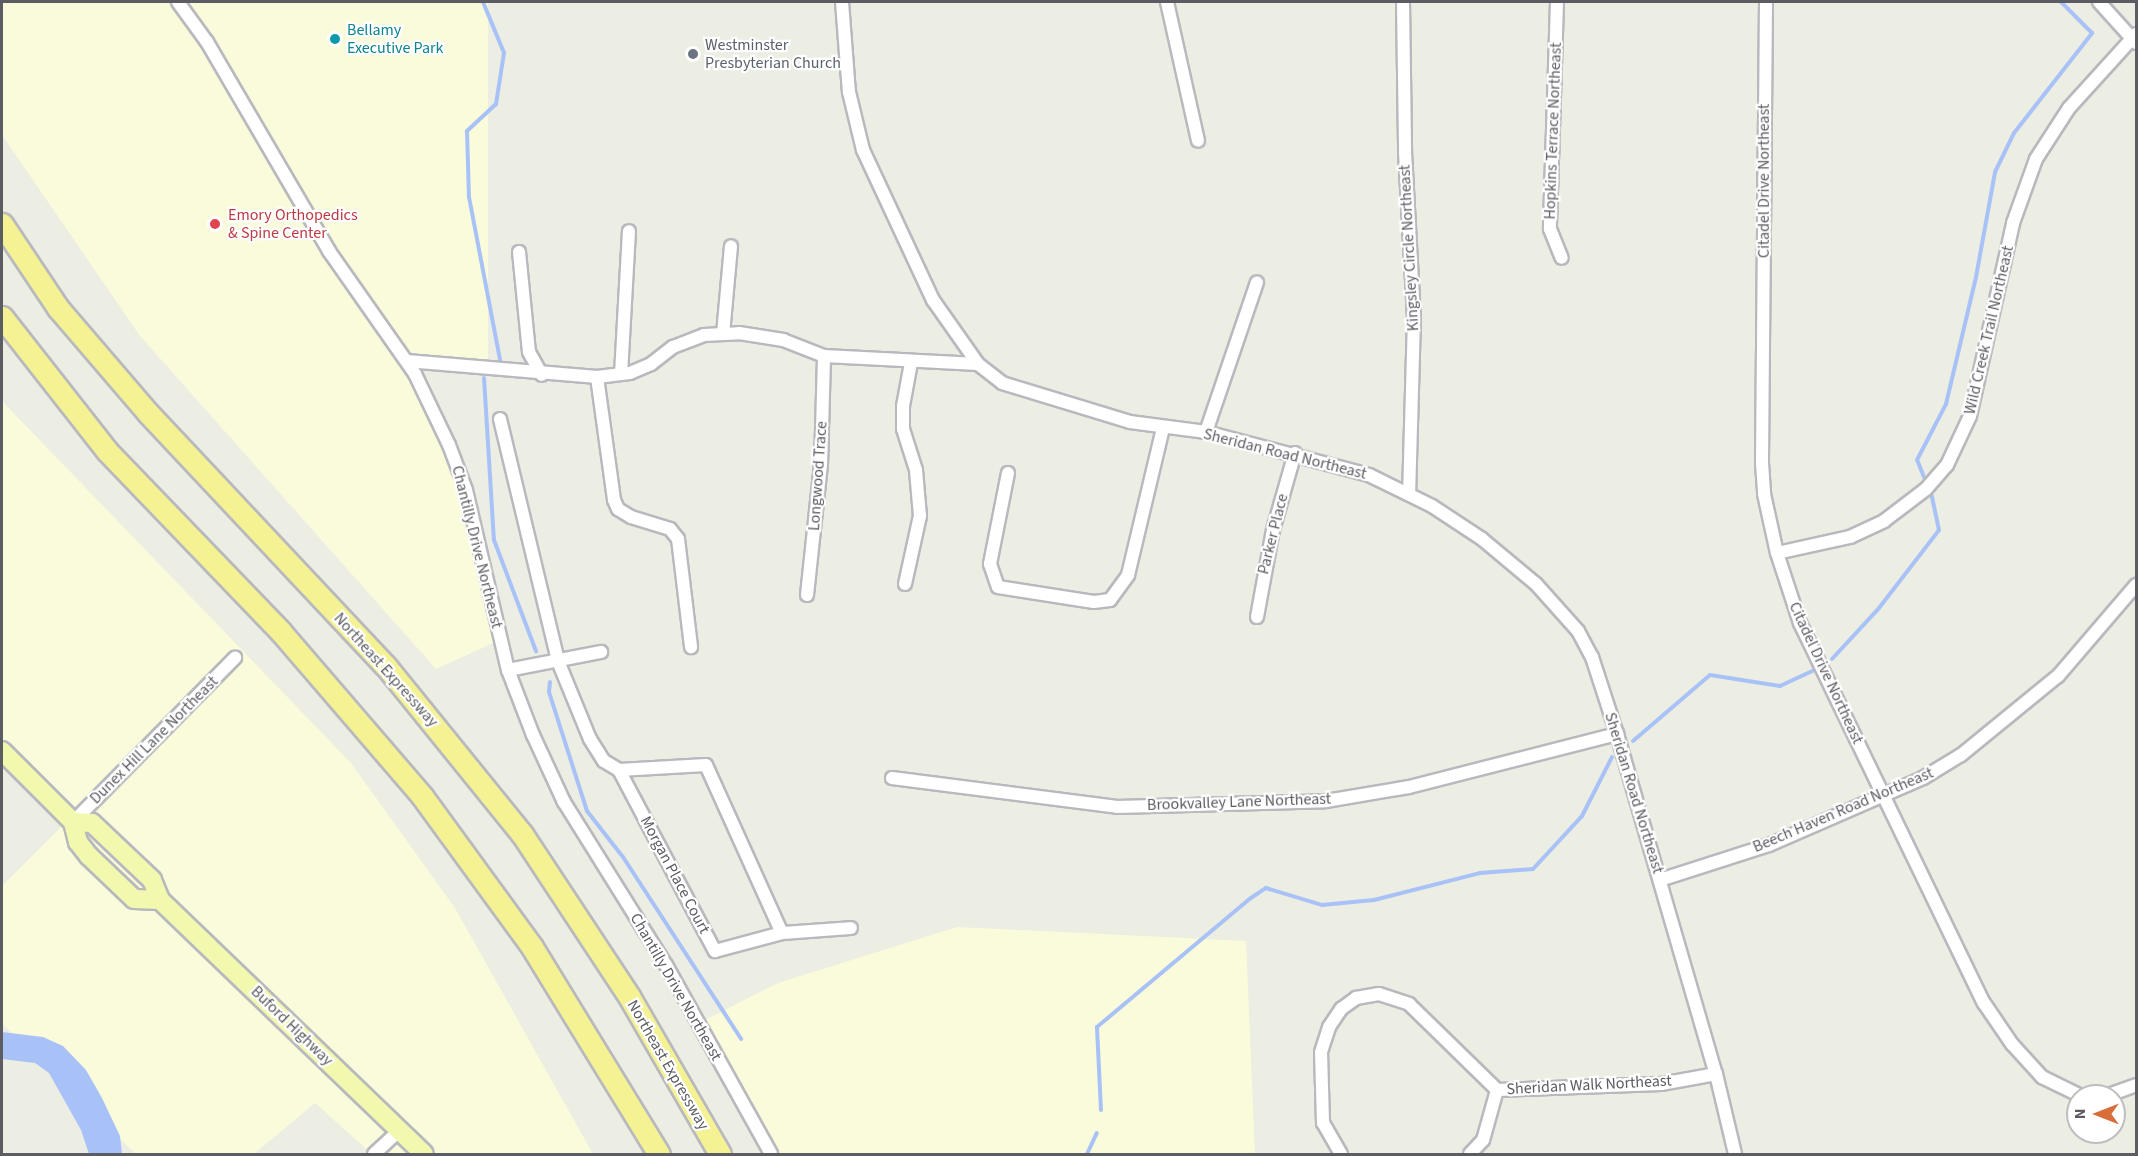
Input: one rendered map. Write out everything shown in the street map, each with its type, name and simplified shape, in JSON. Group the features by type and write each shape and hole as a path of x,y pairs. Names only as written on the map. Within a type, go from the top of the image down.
{"highway":[{"name":"Northeast Expressway","path":"2,224 58,308 133,396 385,665 522,834 630,998 720,1155"},
{"path":"2,317 107,451 281,632 422,796 532,947 659,1155"}],"main road":[{"name":"Buford Highway","path":"2,751 73,822 84,849 134,899 160,900"},
{"name":"Buford Highway","path":"73,822 92,823 152,880 160,900 424,1155"}],"street":[{"name":"Chantilly Drive Northeast","path":"177,2 207,42 329,251 407,361 450,445 466,490 508,670 532,735 564,802 666,965 771,1155"},
{"name":"Sheridan Road Northeast","path":"842,2 849,92 863,150 933,300 978,363 1002,383 1130,422 1206,432 1295,453 1370,475 1409,494 1482,539 1536,584 1578,631 1592,657 1617,734 1660,880 1688,987 1716,1074 1735,1155"},
{"path":"1167,2 1198,141"},
{"name":"Kingsley Circle Northeast","path":"1402,2 1405,152 1414,318 1409,494"},
{"name":"Hopkins Terrace Northeast","path":"1557,2 1550,229 1562,258"},
{"name":"Citadel Drive Northeast","path":"1766,2 1762,463 1764,494 1777,553 1800,623 1997,1024 2042,1077 2066,1089"},
{"path":"2099,2 2135,39"},
{"name":"Wild Creek Trail Northeast","path":"1777,553 1850,537 1884,521 1926,489 1947,465 1970,416 2013,223 2036,159 2069,108 2135,39"},
{"path":"621,374 629,231"},
{"path":"723,334 731,246"},
{"path":"519,252 530,352 542,375"},
{"path":"1206,432 1257,282"},
{"path":"407,361 542,375 597,377 621,374 651,364 673,347 704,335 723,334 783,340 824,356 911,363 978,363"},
{"name":"Longwood Trace","path":"807,595 821,465 824,356"},
{"path":"905,584 920,516 916,470 903,429 903,406 911,363"},
{"path":"597,377 614,500 618,509 631,517 670,529 678,539 691,647"},
{"name":"Morgan Place Court","path":"500,419 558,661 590,739 603,761 619,770 715,951 782,933 851,928"},
{"path":"1008,473 990,564 998,587 1094,602 1110,600 1128,575 1163,428"},
{"name":"Parker Place","path":"1257,616 1273,530 1295,453"},
{"name":"Beech Haven Road Northeast","path":"1660,880 1769,845 1923,778 1961,755 2058,676 2136,585"},
{"path":"508,670 602,652"},
{"name":"Dunex Hill Lane Northeast","path":"73,822 235,658"},
{"name":"Brookvalley Lane Northeast","path":"892,778 1117,807 1326,801 1409,787 1617,734"},
{"path":"619,770 706,765 782,933"},
{"name":"Sheridan Walk Northeast","path":"1341,1155 1323,1122 1321,1052 1329,1027 1341,1009 1356,998 1379,994 1409,1004 1497,1090 1661,1084 1716,1074"},
{"name":"Sheridan Walk Northeast","path":"1470,1155 1483,1140 1497,1090"},
{"path":"374,1155 399,1131"}],"shaded area":[{"path":"2,2 488,2 488,365 398,356 466,483 502,639 436,669 140,336 2,135"},
{"path":"2,401 351,763 455,908 593,1154 372,1154 315,1103 254,1154 136,1154 2,1024 2,886 69,819 2,755"},
{"path":"957,927 1246,941 1255,1154 776,1154 695,1025 778,983"}],"water":[{"path":"2,1032 43,1037 63,1046 86,1070 102,1098 120,1136 122,1154 89,1154 81,1130 49,1073 35,1063 2,1059"}],"waterway":[{"path":"483,2 504,53 496,104 467,131 469,197 500,360"},
{"path":"1924,477 1917,460 1946,404 1976,277 1995,172 2014,133 2092,33 2061,2"},
{"path":"484,378 494,540 536,651"},
{"path":"1832,659 1879,608 1939,530 1932,496"},
{"path":"1633,741 1710,675 1780,686 1815,670"},
{"path":"550,682 549,692 587,811 623,857 741,1039"},
{"path":"1101,1110 1097,1027 1251,898 1266,888 1322,905 1374,900 1480,873 1533,869 1582,816 1612,757"},
{"path":"1087,1154 1097,1133"}],"place":[{"name":"Bellamy Executive Park","path":"335,39"},
{"name":"Westminster Presbyterian Church","path":"693,54"},
{"name":"Emory Orthopedics & Spine Center","path":"215,224"}]}
